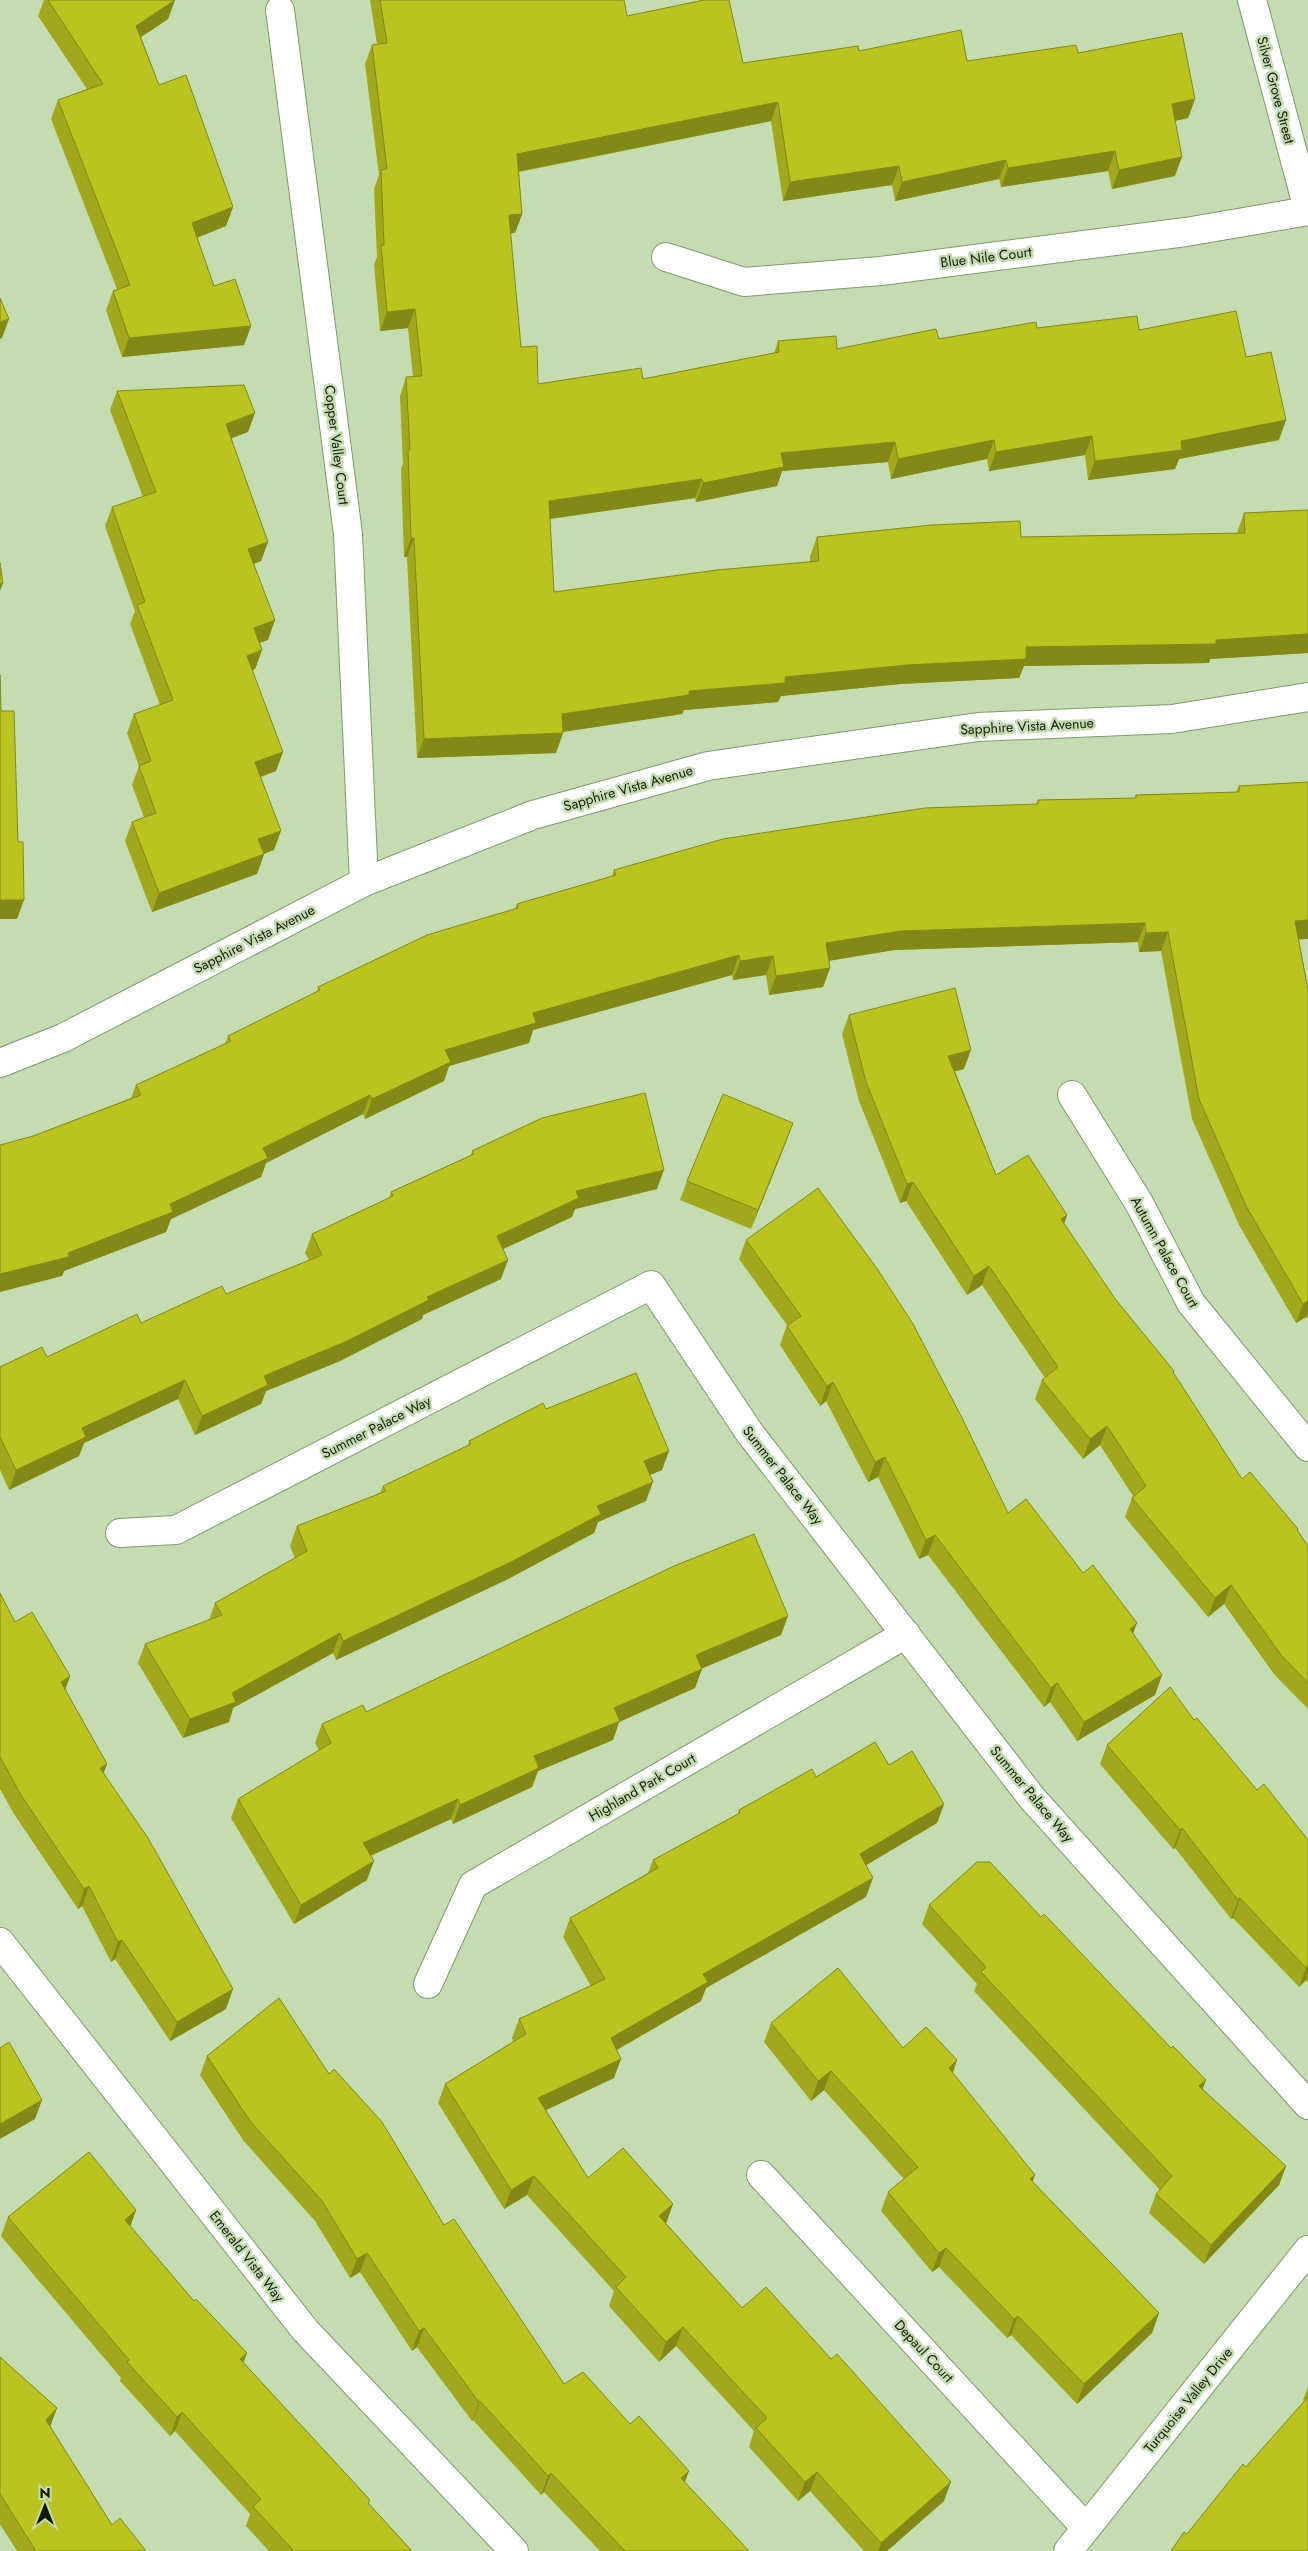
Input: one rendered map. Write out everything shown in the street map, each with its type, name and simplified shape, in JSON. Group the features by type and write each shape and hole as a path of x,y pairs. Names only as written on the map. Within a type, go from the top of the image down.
{"street":[{"name":"Silver Grove Street","path":"1252,0 1308,210"},
{"name":"Copper Valley Court","path":"280,10 348,534 364,882"},
{"name":"Blue Nile Court","path":"666,257 744,282 881,271 1186,232 1308,210"},
{"name":"Sapphire Vista Avenue","path":"0,1063 63,1038 364,882 533,815 708,766 978,726 1172,718 1308,697"},
{"name":"Autumn Palace Court","path":"1072,1095 1139,1203 1191,1303 1308,1447"},
{"name":"Summer Palace Way","path":"120,1533 176,1530 651,1285 748,1432 1032,1798 1308,2105"},
{"name":"Highland Park Court","path":"428,1984 473,1885 906,1634"},
{"name":"Emerald Vista Way","path":"0,1942 306,2330 514,2551"},
{"name":"Depaul Court","path":"762,2175 1086,2528"},
{"name":"Turquoise Valley Drive","path":"1068,2551 1308,2250"}],"building":[{"path":"48,0 175,0 136,26 159,85 186,75 233,207 192,223 214,286 235,279 251,326 129,338 113,291 130,285 58,100 103,84"},
{"path":"380,0 624,0 627,16 704,0 729,0 743,63 858,46 859,51 961,30 967,61 1076,45 1078,53 1182,33 1195,99 1172,104 1182,157 1119,170 1115,151 1008,168 1006,160 902,182 899,166 790,182 778,102 517,154 522,214 509,215 521,347 537,346 538,384 641,368 643,379 779,352 778,341 836,336 837,349 936,329 939,339 1036,322 1037,328 1137,316 1139,330 1236,311 1246,357 1271,352 1286,420 1181,441 1182,450 1095,461 1092,436 996,452 994,440 898,459 895,442 781,453 784,467 703,483 702,479 549,501 554,592 717,570 819,561 817,537 932,525 1020,521 1021,537 1245,533 1244,513 1308,510 1308,634 1216,640 1216,644 1026,647 1026,659 907,665 785,677 785,683 689,691 689,695 562,714 563,733 424,739 414,538 411,538 408,450 410,450 406,377 422,376 415,309 387,312 381,245 384,245 381,170 387,169 372,45 387,43"},
{"path":"0,298 9,319 0,322"},
{"path":"244,385 255,413 226,424 268,542 248,549 275,620 254,628 262,650 247,656 283,752 255,762 281,831 258,839 264,854 159,893 132,822 156,813 139,766 151,761 134,714 173,700 137,605 145,602 112,507 156,492 117,391"},
{"path":"0,563 3,583 0,584"},
{"path":"0,675 1,711 14,711 18,842 23,842 24,900 0,900"},
{"path":"1308,782 1308,920 1295,921 1308,990 1308,1301 1303,1304 1246,1206 1199,1099 1168,932 1146,933 1145,923 901,931 826,943 830,968 776,976 773,956 740,961 739,955 533,1013 536,1023 445,1050 451,1062 372,1099 370,1095 263,1148 268,1158 170,1204 173,1212 68,1253 69,1257 0,1274 0,1145 33,1136 141,1095 136,1085 231,1041 228,1036 320,990 318,987 427,935 518,908 517,904 616,875 614,870 723,839 925,808 1038,804 1038,800 1136,798 1136,795 1239,792 1239,786"},
{"path":"955,988 971,1050 948,1056 996,1175 1028,1155 1067,1215 1061,1219 1116,1300 1174,1371 1242,1479 1250,1472 1298,1529 1308,1546 1308,1683 1281,1655 1231,1585 1215,1598 1132,1498 1146,1486 1107,1426 1090,1439 1042,1380 1058,1367 989,1266 974,1276 913,1182 907,1184 866,1082 849,1015"},
{"path":"645,1093 664,1170 576,1191 579,1198 497,1236 508,1260 427,1297 429,1300 347,1341 264,1376 268,1385 202,1416 185,1380 82,1428 86,1437 16,1470 0,1437 0,1367 42,1347 47,1357 137,1314 141,1323 222,1286 226,1294 322,1255 312,1234 393,1196 391,1192 474,1154 472,1151 542,1118"},
{"path":"723,1094 793,1123 758,1210 687,1181"},
{"path":"818,1188 878,1270 913,1324 962,1418 1008,1513 1026,1499 1083,1573 1093,1565 1137,1623 1130,1629 1162,1675 1084,1722 1057,1683 1051,1688 935,1535 926,1540 885,1457 875,1462 833,1382 827,1386 787,1326 801,1316 746,1240"},
{"path":"636,1373 669,1451 644,1461 653,1482 597,1506 601,1514 513,1561 343,1641 340,1633 232,1693 236,1702 190,1719 145,1644 222,1615 215,1603 307,1551 297,1526 386,1491 383,1486 471,1444 469,1441 543,1403 546,1409"},
{"path":"754,1534 788,1616 696,1655 702,1669 614,1708 620,1721 534,1756 539,1768 460,1805 458,1799 363,1843 374,1861 301,1905 238,1799 331,1743 322,1724 363,1705 366,1712 674,1566"},
{"path":"0,1593 15,1622 32,1612 70,1676 61,1682 107,1764 100,1768 148,1838 233,1989 177,2022 122,1940 118,1942 89,1886 84,1889 21,1795 0,1757"},
{"path":"1170,1687 1194,1720 1197,1718 1257,1790 1264,1784 1308,1840 1308,1965 1306,1968 1240,1898 1238,1900 1182,1828 1180,1830 1107,1745"},
{"path":"875,1742 889,1765 912,1751 944,1804 860,1854 873,1878 703,1974 708,1982 611,2038 621,2059 538,2098 588,2178 623,2148 673,2204 659,2216 742,2308 766,2287 831,2359 837,2354 951,2482 881,2543 817,2472 805,2482 756,2428 767,2418 683,2327 666,2342 616,2287 626,2277 534,2176 511,2190 445,2084 526,2034 519,2019 605,1979 570,1918 658,1868 653,1860 740,1813 739,1810 812,1769 816,1777"},
{"path":"977,1862 990,1862 1041,1917 1044,1914 1171,2048 1173,2046 1206,2080 1199,2086 1286,2166 1211,2245 1156,2194 1172,2176 981,1972 986,1967 929,1905"},
{"path":"838,1968 903,2048 926,2027 957,2060 949,2068 1035,2175 1030,2179 1159,2313 1084,2384 1018,2316 1014,2319 946,2248 939,2253 888,2192 918,2167 831,2071 818,2081 771,2023"},
{"path":"279,1998 329,2074 334,2069 382,2122 444,2225 454,2219 564,2384 583,2372 630,2424 639,2416 689,2471 681,2478 749,2551 625,2551 551,2473 548,2476 479,2402 424,2328 419,2331 367,2253 357,2259 322,2201 250,2121 207,2056"},
{"path":"9,2042 42,2100 0,2124 0,2048"},
{"path":"89,2152 136,2210 125,2220 194,2301 196,2299 247,2353 240,2359 370,2500 368,2503 412,2551 294,2551 253,2507 261,2499 182,2412 177,2417 127,2362 129,2360 8,2217"},
{"path":"0,2357 57,2408 46,2420 112,2525 120,2518 146,2551 36,2551 0,2494"},
{"path":"1308,2397 1308,2551 1171,2551 1184,2532 1187,2534 1243,2464 1246,2467"}]}
